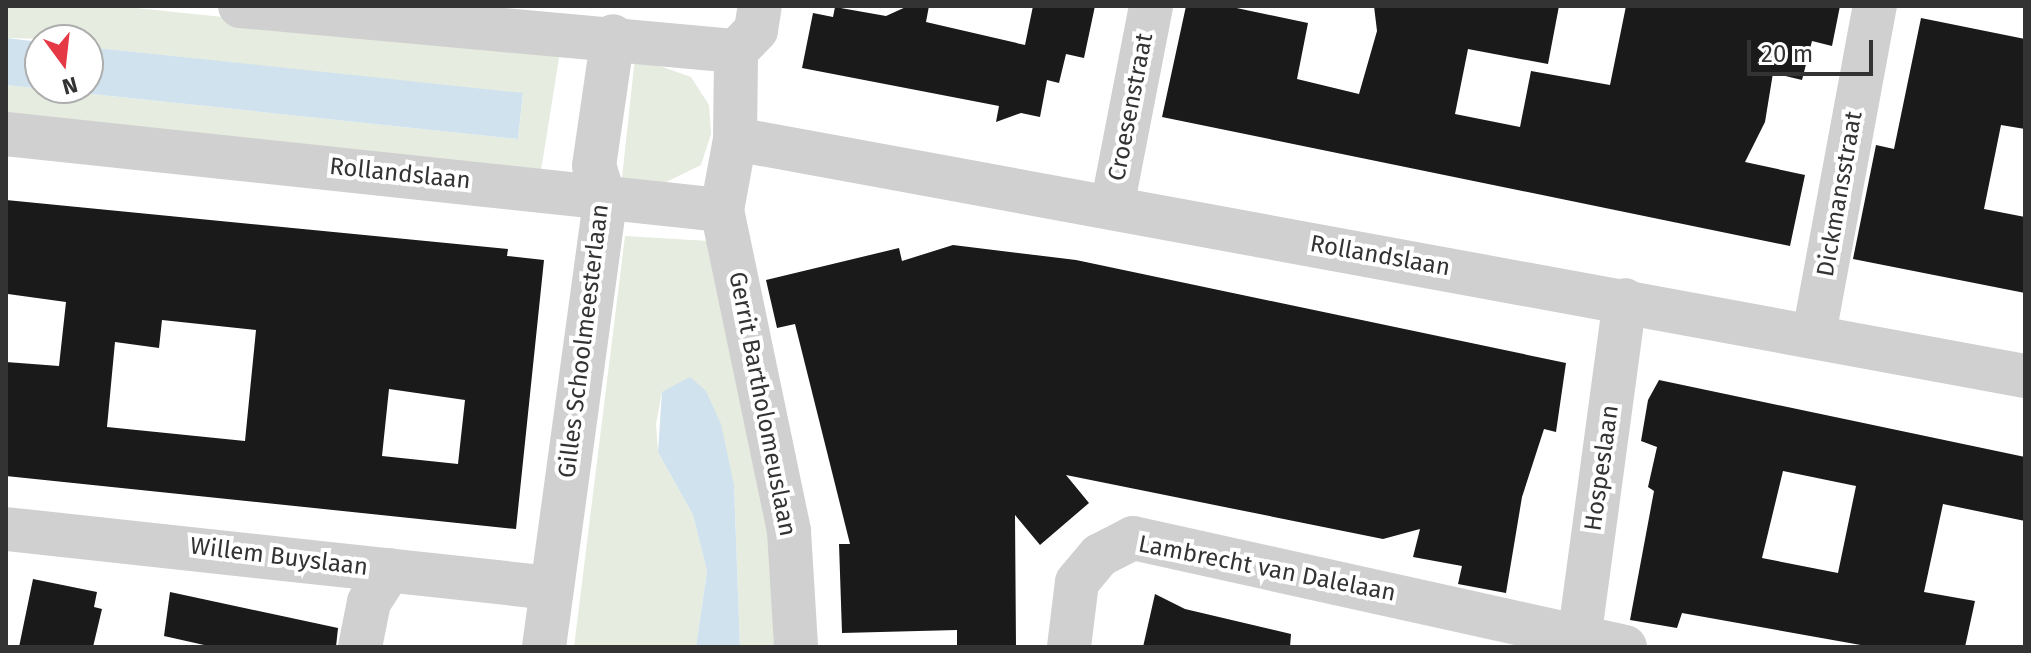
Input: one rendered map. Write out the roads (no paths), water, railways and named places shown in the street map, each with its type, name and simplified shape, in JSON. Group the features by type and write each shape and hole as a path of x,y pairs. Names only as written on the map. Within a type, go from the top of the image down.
{"street":[{"path":"722,210 735,139 736,51 756,30 760,6"},
{"name":"Croesenstraat","path":"1112,207 1151,6"},
{"name":"Dickmansstraat","path":"1814,334 1875,6"},
{"path":"267,8 613,36 736,51"},
{"name":"Gilles Schoolmeesterlaan","path":"544,647 605,201 594,166 613,36"},
{"name":"Rollandslaan","path":"6,134 605,201 722,210"},
{"name":"Rollandslaan","path":"735,139 1814,334 2025,376"},
{"name":"Gerrit Bartholomeuslaan","path":"722,210 789,531 796,647"},
{"name":"Hospeslaan","path":"1578,641 1625,300"},
{"name":"Willem Buyslaan","path":"6,529 552,588"},
{"name":"Lambrecht van Dalelaan","path":"1069,647 1077,582 1100,555 1133,538 1488,630"},
{"path":"360,647 369,602 390,570"},
{"path":"1488,630 1625,647"}],"water":[{"path":"6,38 24,40 24,87 6,85"},
{"path":"104,49 523,93 518,139 104,95"},
{"path":"690,377 706,391 721,424 734,485 740,647 696,647 707,571 693,515 658,452 662,392"}]}
